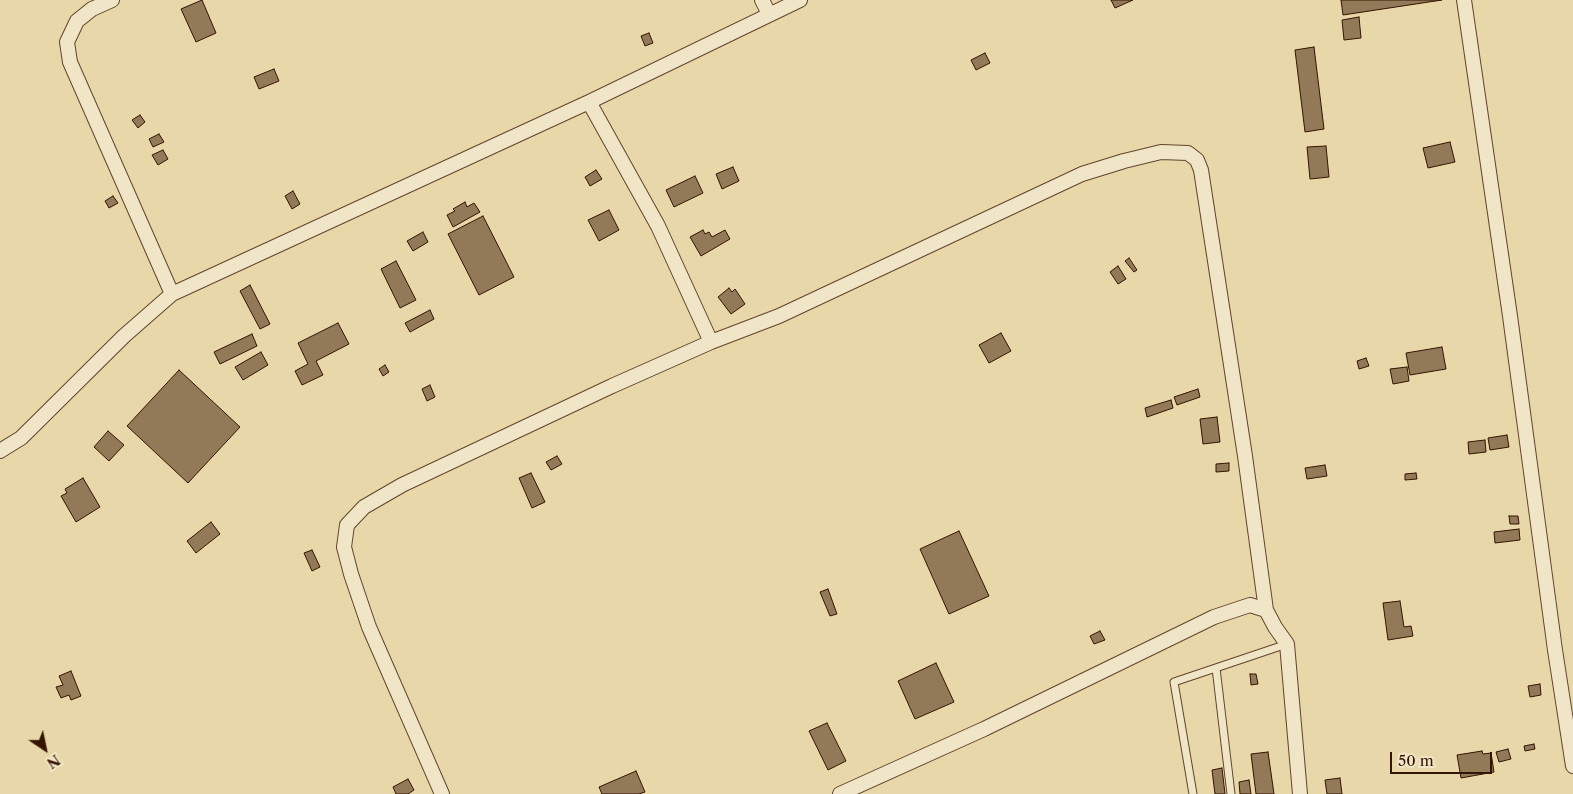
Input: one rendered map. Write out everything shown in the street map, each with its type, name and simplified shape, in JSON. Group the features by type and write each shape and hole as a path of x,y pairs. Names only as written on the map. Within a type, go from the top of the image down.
{"street":[{"path":"112,0 92,9 77,21 68,42 70,62 172,294"},
{"path":"762,0 769,14"},
{"path":"0,451 21,438 124,336 172,294 589,102 800,0"},
{"path":"1464,0 1573,766"},
{"path":"589,102 658,226 711,342"},
{"path":"442,794 369,626 344,547 347,525 364,507 402,485 711,342 779,316 1082,174 1160,152 1188,153 1197,160 1201,170 1246,456 1266,610 1287,644 1300,794"},
{"path":"840,794 984,729 1214,617 1250,604 1266,610"}],"lane":[{"path":"1193,794 1174,682 1287,644"},
{"path":"1216,668 1231,794"}],"building":[{"path":"202,0 216,33 196,42 181,9"},
{"path":"1111,0 1133,0 1115,8"},
{"path":"1341,0 1442,0 1343,15"},
{"path":"1359,17 1361,38 1344,40 1342,20"},
{"path":"649,33 653,43 645,46 641,36"},
{"path":"1314,47 1324,129 1305,132 1295,50"},
{"path":"985,53 990,63 976,70 971,60"},
{"path":"274,69 279,81 259,89 254,77"},
{"path":"140,115 145,122 138,128 132,120"},
{"path":"159,134 164,142 153,147 149,139"},
{"path":"1450,142 1455,162 1428,168 1423,148"},
{"path":"1326,146 1329,177 1310,179 1307,147"},
{"path":"163,150 168,159 158,165 152,155"},
{"path":"733,167 739,181 722,189 716,174"},
{"path":"596,170 602,179 590,186 585,177"},
{"path":"695,176 703,193 674,207 666,190"},
{"path":"293,191 300,204 292,209 285,196"},
{"path":"113,196 118,203 109,208 105,201"},
{"path":"465,202 467,207 474,203 480,212 453,227 447,215"},
{"path":"609,210 619,230 599,241 588,220"},
{"path":"483,216 514,277 479,295 448,234"},
{"path":"703,230 705,234 709,232 712,237 725,230 730,239 701,256 690,237"},
{"path":"423,232 428,242 413,251 407,241"},
{"path":"1129,258 1137,270 1134,272 1125,261"},
{"path":"396,261 416,300 400,308 381,269"},
{"path":"1118,266 1126,279 1118,284 1110,272"},
{"path":"250,285 270,324 260,329 240,291"},
{"path":"729,288 732,292 735,289 745,304 731,314 718,297"},
{"path":"430,310 434,319 410,332 405,323"},
{"path":"338,323 349,344 316,361 323,375 302,385 295,371 308,364 298,343"},
{"path":"1001,333 1011,351 989,363 979,345"},
{"path":"252,334 257,346 220,364 214,352"},
{"path":"1442,347 1446,369 1410,375 1406,353"},
{"path":"261,352 268,365 243,380 235,367"},
{"path":"1366,358 1369,366 1359,369 1357,361"},
{"path":"385,365 389,372 383,376 379,369"},
{"path":"1407,367 1409,381 1393,384 1390,369"},
{"path":"179,370 240,427 188,483 127,426"},
{"path":"430,385 435,397 427,401 422,389"},
{"path":"1198,389 1200,397 1177,405 1174,397"},
{"path":"1171,400 1173,408 1147,417 1145,408"},
{"path":"1217,417 1220,442 1203,444 1200,419"},
{"path":"108,431 124,445 109,461 94,447"},
{"path":"1507,435 1509,447 1490,450 1488,438"},
{"path":"1485,440 1486,452 1469,454 1468,442"},
{"path":"557,456 562,464 551,470 546,462"},
{"path":"1229,463 1229,471 1216,472 1216,464"},
{"path":"1325,465 1327,476 1307,479 1305,468"},
{"path":"531,473 545,502 532,508 519,478"},
{"path":"1416,473 1417,479 1405,480 1405,474"},
{"path":"83,478 100,507 76,522 61,496 67,493 65,489"},
{"path":"1509,516 1518,516 1519,524 1510,524"},
{"path":"211,522 220,534 196,553 187,541"},
{"path":"1519,529 1520,540 1495,543 1494,532"},
{"path":"959,531 989,596 949,614 920,549"},
{"path":"312,550 320,567 312,571 304,553"},
{"path":"828,589 837,614 830,616 820,592"},
{"path":"1400,601 1404,627 1411,626 1413,636 1388,640 1383,603"},
{"path":"1100,631 1105,640 1094,644 1090,636"},
{"path":"936,663 954,702 915,719 898,681"},
{"path":"71,671 81,696 71,700 69,695 61,698 56,687 63,685 59,676"},
{"path":"1250,674 1256,674 1258,684 1251,685"},
{"path":"1540,684 1541,695 1530,697 1528,686"},
{"path":"827,723 846,761 828,770 809,731"},
{"path":"1534,744 1535,749 1525,751 1524,746"},
{"path":"1508,749 1511,759 1499,762 1496,752"},
{"path":"1482,751 1483,754 1491,753 1494,772 1461,778 1457,755"},
{"path":"1268,752 1274,794 1256,794 1251,754"},
{"path":"1222,768 1225,794 1215,794 1212,770"},
{"path":"636,771 645,792 639,794 602,794 599,787"},
{"path":"1340,778 1342,794 1327,794 1325,780"},
{"path":"408,779 414,790 408,794 396,794 393,787"},
{"path":"1249,780 1251,794 1240,794 1239,782"}]}
